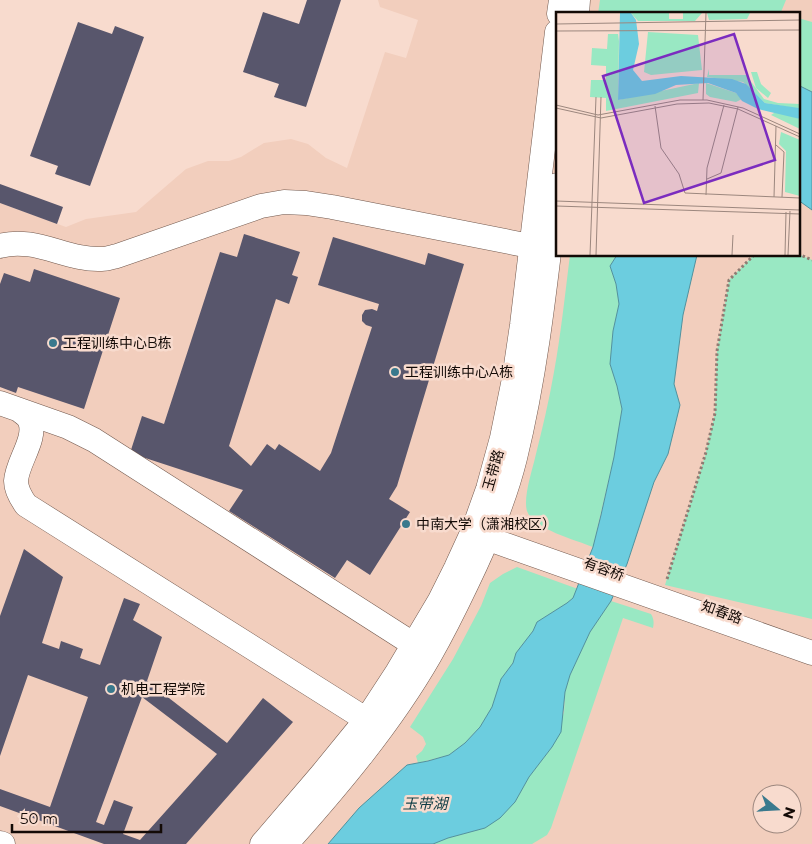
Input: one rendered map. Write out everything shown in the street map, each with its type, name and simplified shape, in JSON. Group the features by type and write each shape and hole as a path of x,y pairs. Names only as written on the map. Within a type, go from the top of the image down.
{"street":[{"name":"玉带路","path":"262,844 322,774 373,724 422,650 439,602 456,568 482,530 488,489 502,438 514,379 522,325 540,248 546,208 556,48"},
{"path":"546,208 556,187"},
{"path":"0,246 19,243 85,258 102,259 117,256 261,206 284,202 340,208 540,248"},
{"path":"10,406 68,427 94,440 422,650"},
{"path":"10,406 26,415 30,420 31,433 17,471 16,482 21,498 26,506 373,724 316,810 286,844"},
{"path":"28,442 44,428 55,425 68,427"},
{"name":"有容桥","path":"482,530 631,584"},
{"path":"631,584 812,653"},
{"name":"知春路","path":"631,584 663,590 812,644"}],"path":[{"path":"800,255 812,260"},
{"path":"663,590 706,452 715,413 717,351 729,280 753,256"}],"shaded area":[{"name":"中南大学（潇湘校区）","path":"378,0 812,0 812,844 0,844 0,203 66,227 86,219 136,212 186,169 208,161 229,161 241,157 264,143 291,139 308,144 326,158 347,168 385,52 406,58 418,20 380,7"}],"green space":[{"path":"600,0 786,0 781,12 598,12"},
{"path":"800,19 812,22 812,92 800,86"},
{"path":"800,255 812,260 812,619 665,585 705,456 715,413 717,351 729,280 753,256"},
{"path":"570,256 616,256 610,266 616,284 619,304 613,331 610,364 622,409 614,457 593,547 556,533 537,523 527,511 526,506 528,484 545,415 561,329"},
{"path":"517,567 578,589 573,598 567,603 537,622 533,631 516,653 513,663 501,679 492,707 480,727 465,743 449,755 418,763 416,756 426,744 423,737 410,727 453,659 481,606 490,583"},
{"path":"611,601 651,614 654,621 653,628 623,618 547,835 532,844 433,844 485,828 515,802 529,777 552,747 564,712 565,692 570,675 590,632"}],"water":[{"path":"800,86 812,92 812,210 800,201"},
{"name":"玉带湖","path":"616,256 697,256 683,315 674,384 680,405 668,454 654,482 627,564 611,601 590,632 570,675 565,692 561,732 529,777 515,802 500,818 485,828 433,844 328,844 359,808 407,765 449,755 465,743 480,727 492,707 501,679 513,663 516,653 533,631 537,622 573,598 593,547 614,457 622,409 610,364 613,331 619,304 616,284 610,266"}],"building":[{"path":"307,0 341,0 306,107 274,97 279,84 243,72 263,12 299,24"},
{"path":"78,22 112,34 115,26 144,37 90,186 55,174 58,166 30,156"},
{"path":"0,184 63,207 57,224 0,203"},
{"name":"工程训练中心A栋","path":"244,234 300,252 292,275 298,277 289,304 276,299 229,446 251,466 267,444 275,450 279,444 320,471 331,453 372,327 362,321 362,315 365,310 372,309 377,311 379,304 318,285 333,237 425,265 428,253 464,264 397,486 389,499 410,512 370,575 347,560 335,578 229,511 243,490 130,453 142,416 164,424 220,252 237,257"},
{"name":"工程训练中心B栋","path":"34,269 120,298 84,409 18,387 16,393 0,387 0,284 4,273 30,282"},
{"name":"机电工程学院","path":"24,549 63,577 42,643 59,649 61,641 83,649 80,658 100,665 124,598 140,604 133,620 162,637 147,681 227,743 263,698 293,722 186,844 104,844 0,806 0,789 50,807 88,697 28,675 0,756 0,616","holes":["142,697 217,754 140,840 123,834 133,807 114,800 104,825 96,822"]}],"place":[{"name":"工程训练中心B栋","path":"53,343"},
{"name":"工程训练中心A栋","path":"395,372"},
{"name":"中南大学（潇湘校区）","path":"406,524"},
{"name":"机电工程学院","path":"111,689"}]}
